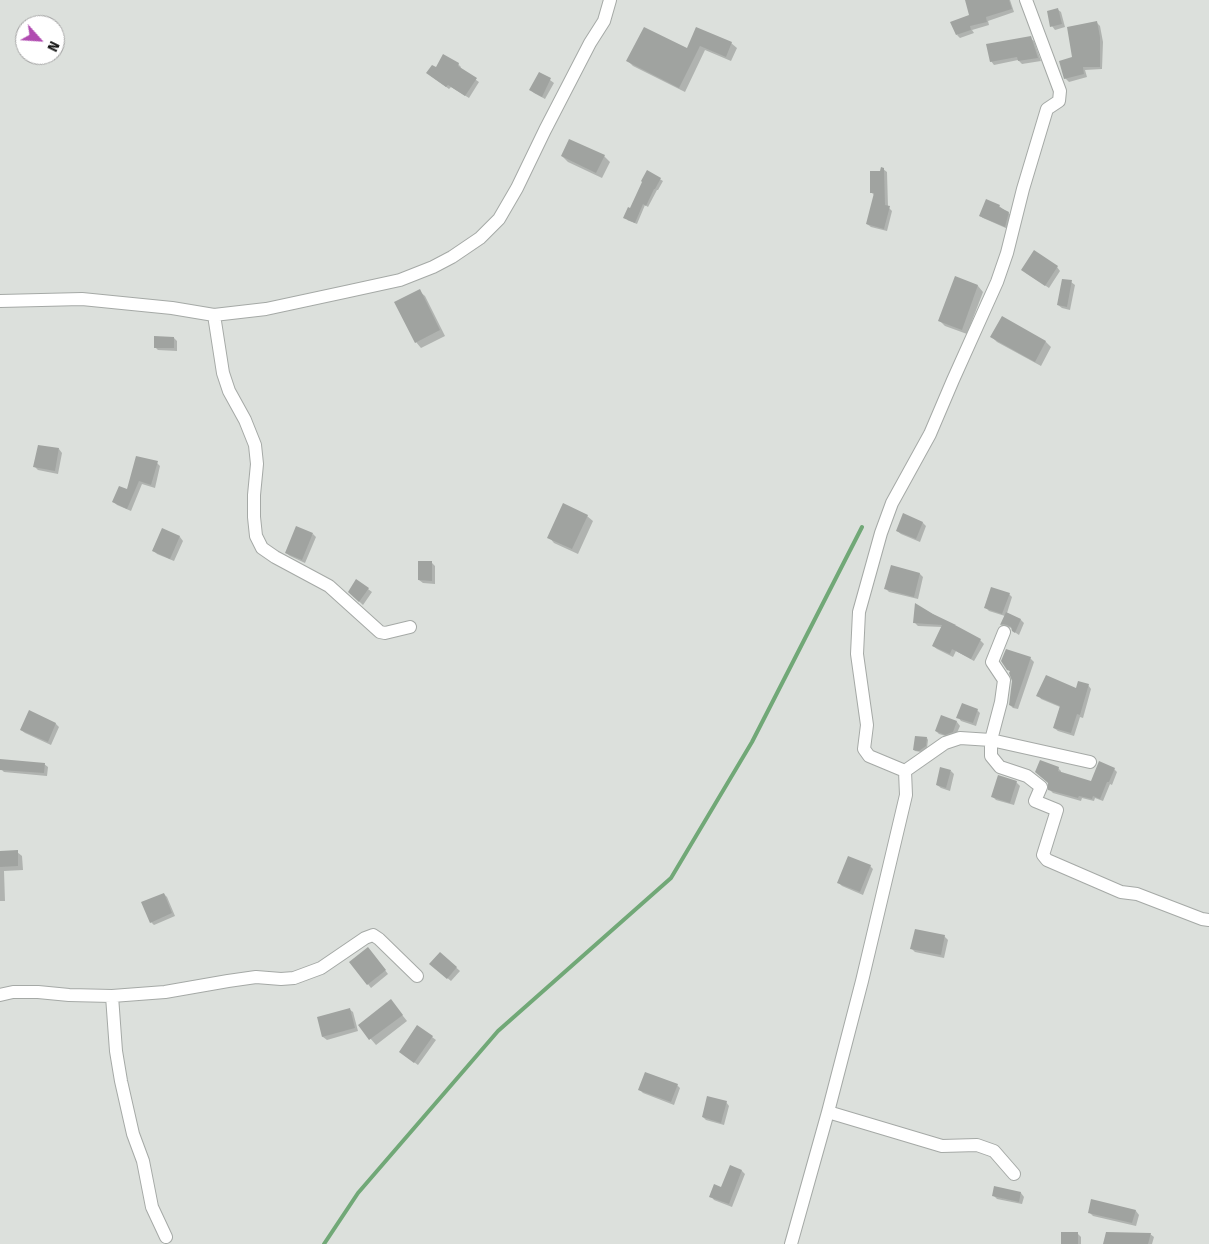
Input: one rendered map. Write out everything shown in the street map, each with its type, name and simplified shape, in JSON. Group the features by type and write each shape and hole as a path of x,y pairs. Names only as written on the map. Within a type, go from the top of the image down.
{"street":[{"path":"0,301 82,299 172,308 214,315 266,309 400,280 452,258 480,238 499,219 517,188 544,130 604,20 610,0"},
{"path":"905,771 869,756 864,749 868,725 857,654 859,612 880,533 892,503 930,434 952,380 997,282 1007,253 1047,109 1058,101 1060,91 1026,0"},
{"path":"214,315 223,373 229,391 245,420 255,445 257,464 254,517 256,536 262,548 329,586 380,632 385,633 410,627"},
{"path":"1004,632 992,662 1004,680 1001,702 991,740 991,756 1000,767 1027,776 1041,787 1034,801 1057,810 1043,855 1047,860 1121,892 1138,894 1209,920"},
{"path":"905,771 945,743 960,738 991,740 1090,762"},
{"path":"793,1244 862,981 906,795 905,771"},
{"path":"0,995 13,992 38,992 112,996 165,992 256,977 294,978 321,968 372,935 379,939 417,976"},
{"path":"112,996 116,1051 121,1081 133,1134 143,1161 152,1207 166,1237"},
{"path":"828,1112 942,1146 977,1145 994,1151 1014,1174"}],"building":[{"path":"965,0 1009,0 1012,9 986,17 987,22 970,26 971,30 956,35 950,22 969,15"},
{"path":"1058,8 1062,24 1050,27 1047,11"},
{"path":"1097,21 1100,37 1100,67 1083,67 1084,74 1064,79 1059,61 1072,57 1067,27"},
{"path":"644,27 687,48 696,27 732,42 726,57 700,46 679,88 626,61"},
{"path":"1031,36 1038,58 1018,61 1017,57 990,62 986,44"},
{"path":"443,54 459,63 458,66 477,78 465,96 448,85 446,87 426,73 432,65 436,67"},
{"path":"539,72 551,78 542,97 529,90"},
{"path":"569,139 605,155 596,173 561,156"},
{"path":"881,167 884,168 885,205 890,206 884,229 866,224 874,193 870,193 870,171 880,171"},
{"path":"647,170 661,178 646,206 643,204 635,223 623,218 628,207 630,208"},
{"path":"986,199 1000,205 999,207 1009,212 1005,227 979,216"},
{"path":"1034,250 1058,266 1045,286 1021,270"},
{"path":"955,276 978,285 962,330 938,321"},
{"path":"1062,279 1072,280 1067,307 1057,305"},
{"path":"420,289 440,330 415,343 394,302"},
{"path":"1002,316 1046,341 1035,362 990,337"},
{"path":"154,336 174,337 174,348 154,348"},
{"path":"38,445 59,448 55,471 33,467"},
{"path":"136,456 158,461 151,485 139,481 127,509 112,502 119,486 127,489"},
{"path":"563,503 588,515 572,549 547,538"},
{"path":"903,513 923,522 916,539 896,531"},
{"path":"296,526 313,533 302,560 285,553"},
{"path":"162,528 180,536 170,559 152,551"},
{"path":"418,561 432,561 432,581 418,580"},
{"path":"891,565 920,573 914,597 884,589"},
{"path":"356,579 369,588 359,602 348,592"},
{"path":"991,587 1010,593 1002,614 984,608"},
{"path":"915,603 981,639 971,659 952,649 950,654 932,646 942,625 913,623"},
{"path":"1006,612 1021,619 1015,633 1011,627 1003,624 1000,625"},
{"path":"1006,649 1031,657 1014,707 1009,705 1012,681 1010,671 1007,670 1001,661"},
{"path":"1046,675 1076,688 1078,681 1089,684 1080,715 1077,714 1071,733 1053,728 1060,706 1036,696"},
{"path":"962,703 978,709 973,723 956,718"},
{"path":"29,710 56,723 48,742 20,730"},
{"path":"941,715 957,721 953,732 945,735 935,731"},
{"path":"915,736 927,737 926,746 919,751 913,750"},
{"path":"0,759 45,763 44,773 0,770"},
{"path":"1040,760 1059,767 1058,771 1091,781 1099,761 1115,768 1100,799 1093,796 1092,799 1079,796 1078,798 1048,790 1048,783 1035,772"},
{"path":"940,767 951,770 946,788 936,785"},
{"path":"998,775 1017,781 1010,803 991,797"},
{"path":"18,850 18,866 0,867 0,851"},
{"path":"848,856 871,865 860,892 837,883"},
{"path":"164,893 172,913 150,923 141,902"},
{"path":"915,929 945,935 941,955 910,949"},
{"path":"368,947 386,970 367,985 349,962"},
{"path":"440,952 457,967 447,979 429,964"},
{"path":"391,999 403,1015 369,1040 358,1025"},
{"path":"350,1008 355,1028 322,1037 317,1017"},
{"path":"417,1025 433,1036 414,1063 399,1052"},
{"path":"645,1072 678,1084 671,1102 638,1090"},
{"path":"707,1096 727,1101 721,1123 702,1117"},
{"path":"730,1165 742,1170 729,1204 709,1197 714,1184 721,1187"},
{"path":"994,1186 1021,1192 1019,1202 992,1196"},
{"path":"1091,1199 1136,1210 1132,1223 1088,1213"},
{"path":"1061,1232 1078,1232 1078,1244 1061,1244"},
{"path":"1106,1232 1151,1233 1148,1244 1103,1244"}],"waterway":[{"path":"324,1244 358,1193 498,1031 671,878 752,742 862,527"}]}
